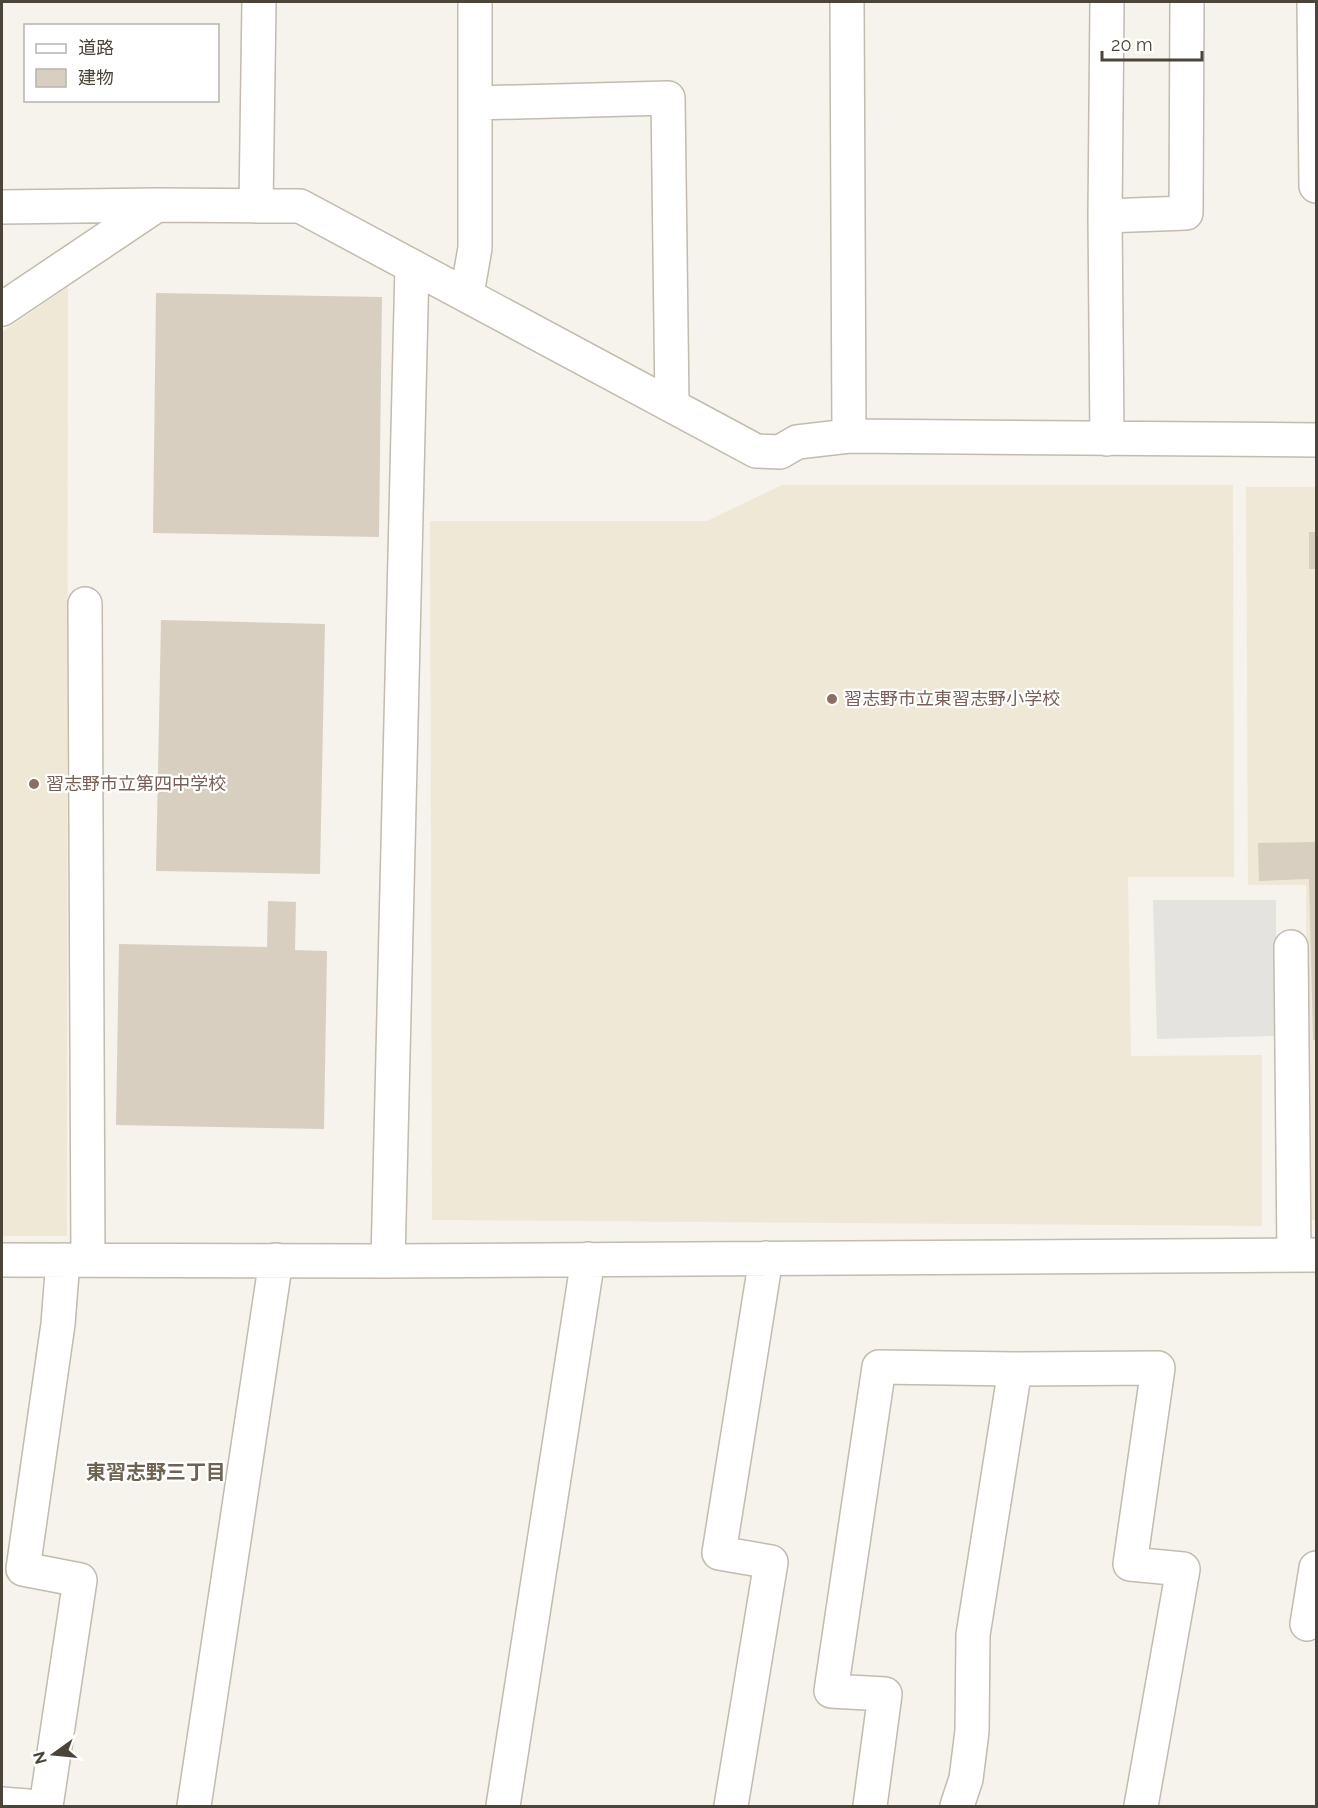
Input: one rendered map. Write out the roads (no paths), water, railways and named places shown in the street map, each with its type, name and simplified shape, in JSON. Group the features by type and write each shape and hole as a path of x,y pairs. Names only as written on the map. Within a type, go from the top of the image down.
{"street":[{"path":"256,206 259,2"},
{"path":"467,294 475,248 475,2"},
{"path":"848,2 849,436"},
{"path":"1107,2 1105,216 1107,439"},
{"path":"1105,216 1186,213 1187,2"},
{"path":"1314,2 1317,186"},
{"path":"475,103 668,98 672,405"},
{"path":"2,309 157,205"},
{"path":"2,207 300,206 756,451 780,452 798,442 849,436 1317,440"},
{"path":"388,1261 412,266"},
{"path":"46,1806 80,1580 23,1569 58,1324 75,1260 85,604"},
{"path":"2,1260 388,1261 1305,1255 1291,948"},
{"path":"731,1806 771,1562 718,1553 765,1258"},
{"path":"503,1806 588,1259"},
{"path":"194,1806 276,1260"},
{"path":"870,1806 885,1694 831,1691 879,1367 1158,1368 1131,1564 1183,1569 1141,1806"},
{"path":"957,1806 966,1779 972,1731 973,1635 1015,1369"},
{"path":"1307,1624 1317,1568"},
{"path":"2,1804 27,1806"}],"place":[{"name":"習志野市立東習志野小学校","path":"832,699"},
{"name":"習志野市立第四中学校","path":"34,784"}],"district":[{"name":"東習志野三丁目","path":"156,1472"}]}
